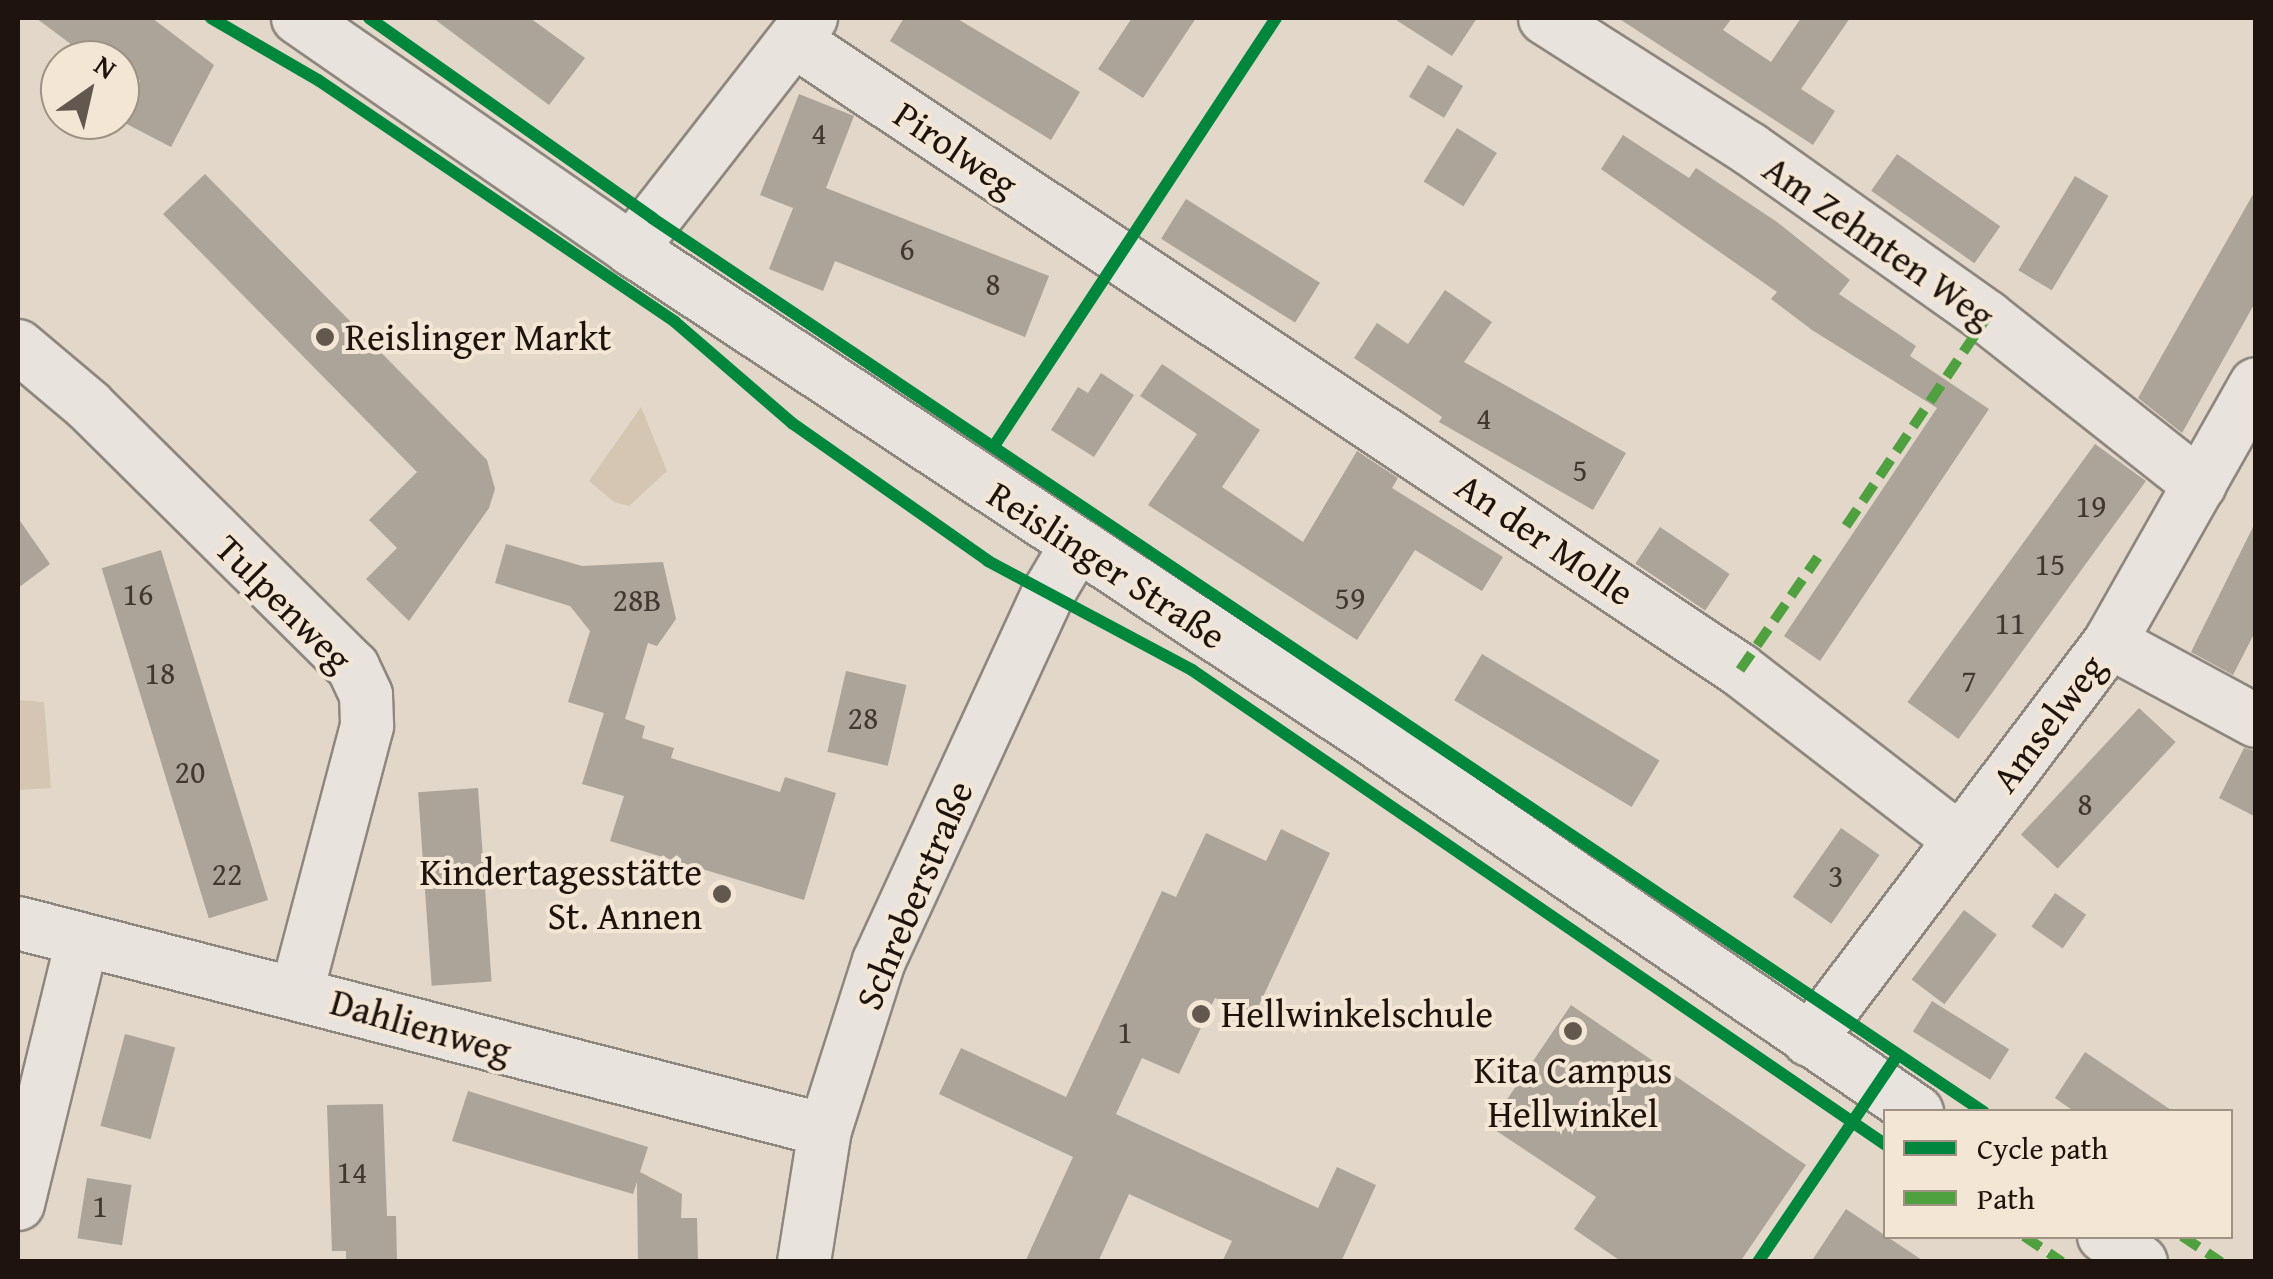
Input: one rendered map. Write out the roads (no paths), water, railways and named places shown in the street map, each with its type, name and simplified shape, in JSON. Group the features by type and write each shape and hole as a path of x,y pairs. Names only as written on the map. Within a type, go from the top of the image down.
{"street":[{"name":"Reislinger Straße","path":"298,18 631,249 1912,1109"},
{"name":"Am Zehnten Weg","path":"1545,18 1750,149 1988,317 2200,485"},
{"name":"Pirolweg","path":"631,249 803,29 1117,258"},
{"name":"An der Molle","path":"1117,258 1740,670 1960,839"},
{"name":"Tulpenweg","path":"18,346 88,405 353,667 366,695 367,726 296,991"},
{"name":"Amselweg","path":"1809,1040 2110,642 2256,384"},
{"name":"Schreberstraße","path":"804,1262 826,1130 879,962 1049,592 1076,546"},
{"path":"2110,642 2256,721"},
{"name":"Dahlienweg","path":"18,922 826,1130"},
{"path":"18,1204 82,941"},
{"path":"2108,1239 2142,1262"}],"place":[{"name":"Reislinger Markt","path":"325,337"},
{"name":"Kindertagesstätte St. Annen","path":"722,894"},
{"name":"Hellwinkelschule","path":"1201,1014"},
{"name":"Kita Campus Hellwinkel","path":"1573,1031"}]}
